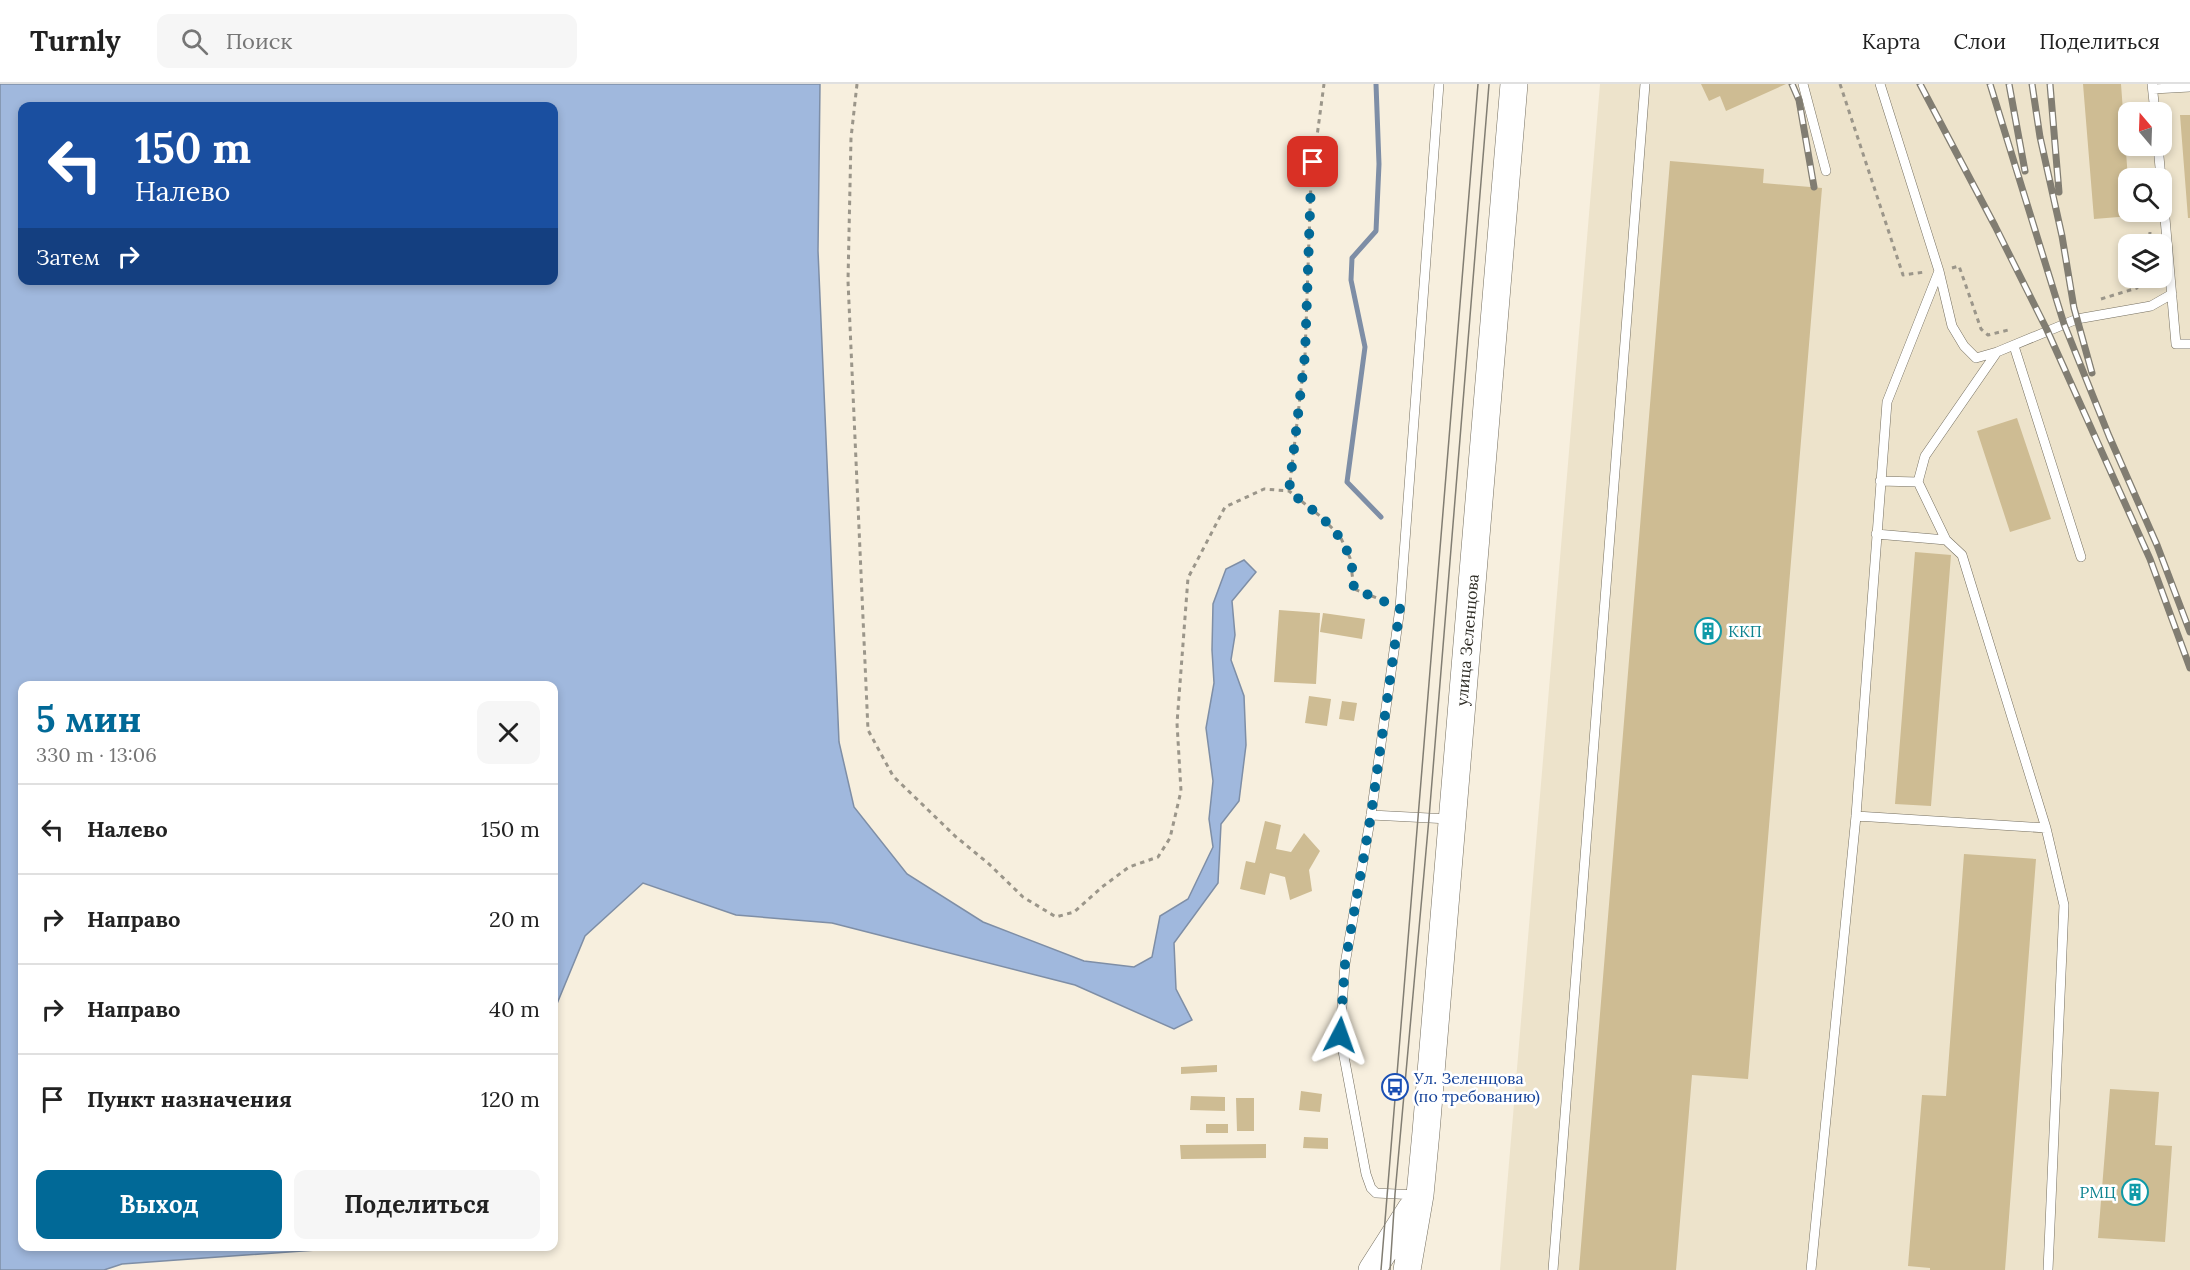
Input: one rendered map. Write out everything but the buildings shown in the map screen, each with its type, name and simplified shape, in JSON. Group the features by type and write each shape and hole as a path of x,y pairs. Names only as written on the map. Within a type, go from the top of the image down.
{"main road":[{"name":"улица Зеленцова","path":"1407,1270 1420,1196 1514,84"},
{"name":"улица Зеленцова","path":"1372,1270 1420,1196"},
{"path":"1420,1196 1420,1270"}],"lane":[{"path":"1420,1196 1376,1193 1371,1188 1340,1035 1345,964 1371,815 1400,608 1439,84"},
{"path":"1553,1270 1645,84"},
{"path":"1803,84 1826,171"},
{"path":"1880,84 1939,271 1952,326 1964,346 1976,358 2013,346 2077,319 2151,306 2172,294"},
{"path":"2154,102 2152,86 2190,87"},
{"path":"2165,222 2175,344 2190,344"},
{"path":"1811,1270 1856,816 1887,402 1939,271"},
{"path":"2013,346 2081,557"},
{"path":"1997,352 1925,456 1918,482 1946,540 1962,555 2046,828 2064,905 2048,1270"},
{"path":"1880,481 1918,482"},
{"path":"1876,534 1946,540"},
{"path":"1371,815 1452,819"},
{"path":"1856,816 2046,828"}],"path":[{"path":"857,84 851,138 848,281 868,730 893,776 955,836 989,864 1023,897 1056,917 1074,912 1129,867 1158,857 1170,838 1181,791 1177,723 1188,578 1225,507 1264,489 1289,491 1340,536 1350,558 1354,589 1400,608"},
{"path":"1289,491 1305,355 1311,182 1324,84"},
{"path":"1840,84 1903,274 1939,271 1959,266 1981,329 1989,335 2021,326"},
{"path":"2095,301 2137,288"}],"shaded area":[{"path":"1600,84 2190,84 2190,1270 1500,1270"}],"water":[{"path":"0,84 820,84 818,251 839,742 854,807 907,874 983,922 1084,961 1134,967 1152,957 1160,916 1188,899 1213,847 1209,819 1213,781 1206,728 1214,683 1213,604 1226,569 1244,560 1256,572 1232,601 1235,635 1231,660 1244,696 1246,745 1239,801 1221,824 1218,883 1174,943 1176,989 1192,1020 1174,1029 1075,985 832,923 736,915 643,883 585,936 558,1001 558,681 18,681 18,1251 302,1251 122,1264 104,1270 0,1270"}],"waterway":[{"path":"1376,84 1379,164 1376,231 1352,258 1351,280 1365,347 1347,482 1381,517"}],"tram line":[{"path":"1381,1270 1478,84"},
{"path":"1390,1270 1489,84"}],"railway":[{"path":"1792,84 1799,100 1814,187"},
{"path":"1920,84 2047,330 2150,559 2190,668"},
{"path":"1990,84 2064,324 2109,436 2157,545 2190,632"},
{"path":"2009,84 2025,171"},
{"path":"2032,84 2040,137 2062,236 2074,308 2092,373"},
{"path":"2050,84 2059,192"}],"place":[{"name":"ККП","path":"1708,631"},
{"name":"Ул. Зеленцова (по требованию)","path":"1395,1087"},
{"name":"РМЦ","path":"2135,1192"}],"route":[{"path":"1313,162 1305,355 1289,491 1340,536 1350,558 1354,589 1400,608 1371,815 1345,964 1340,1035"}]}
